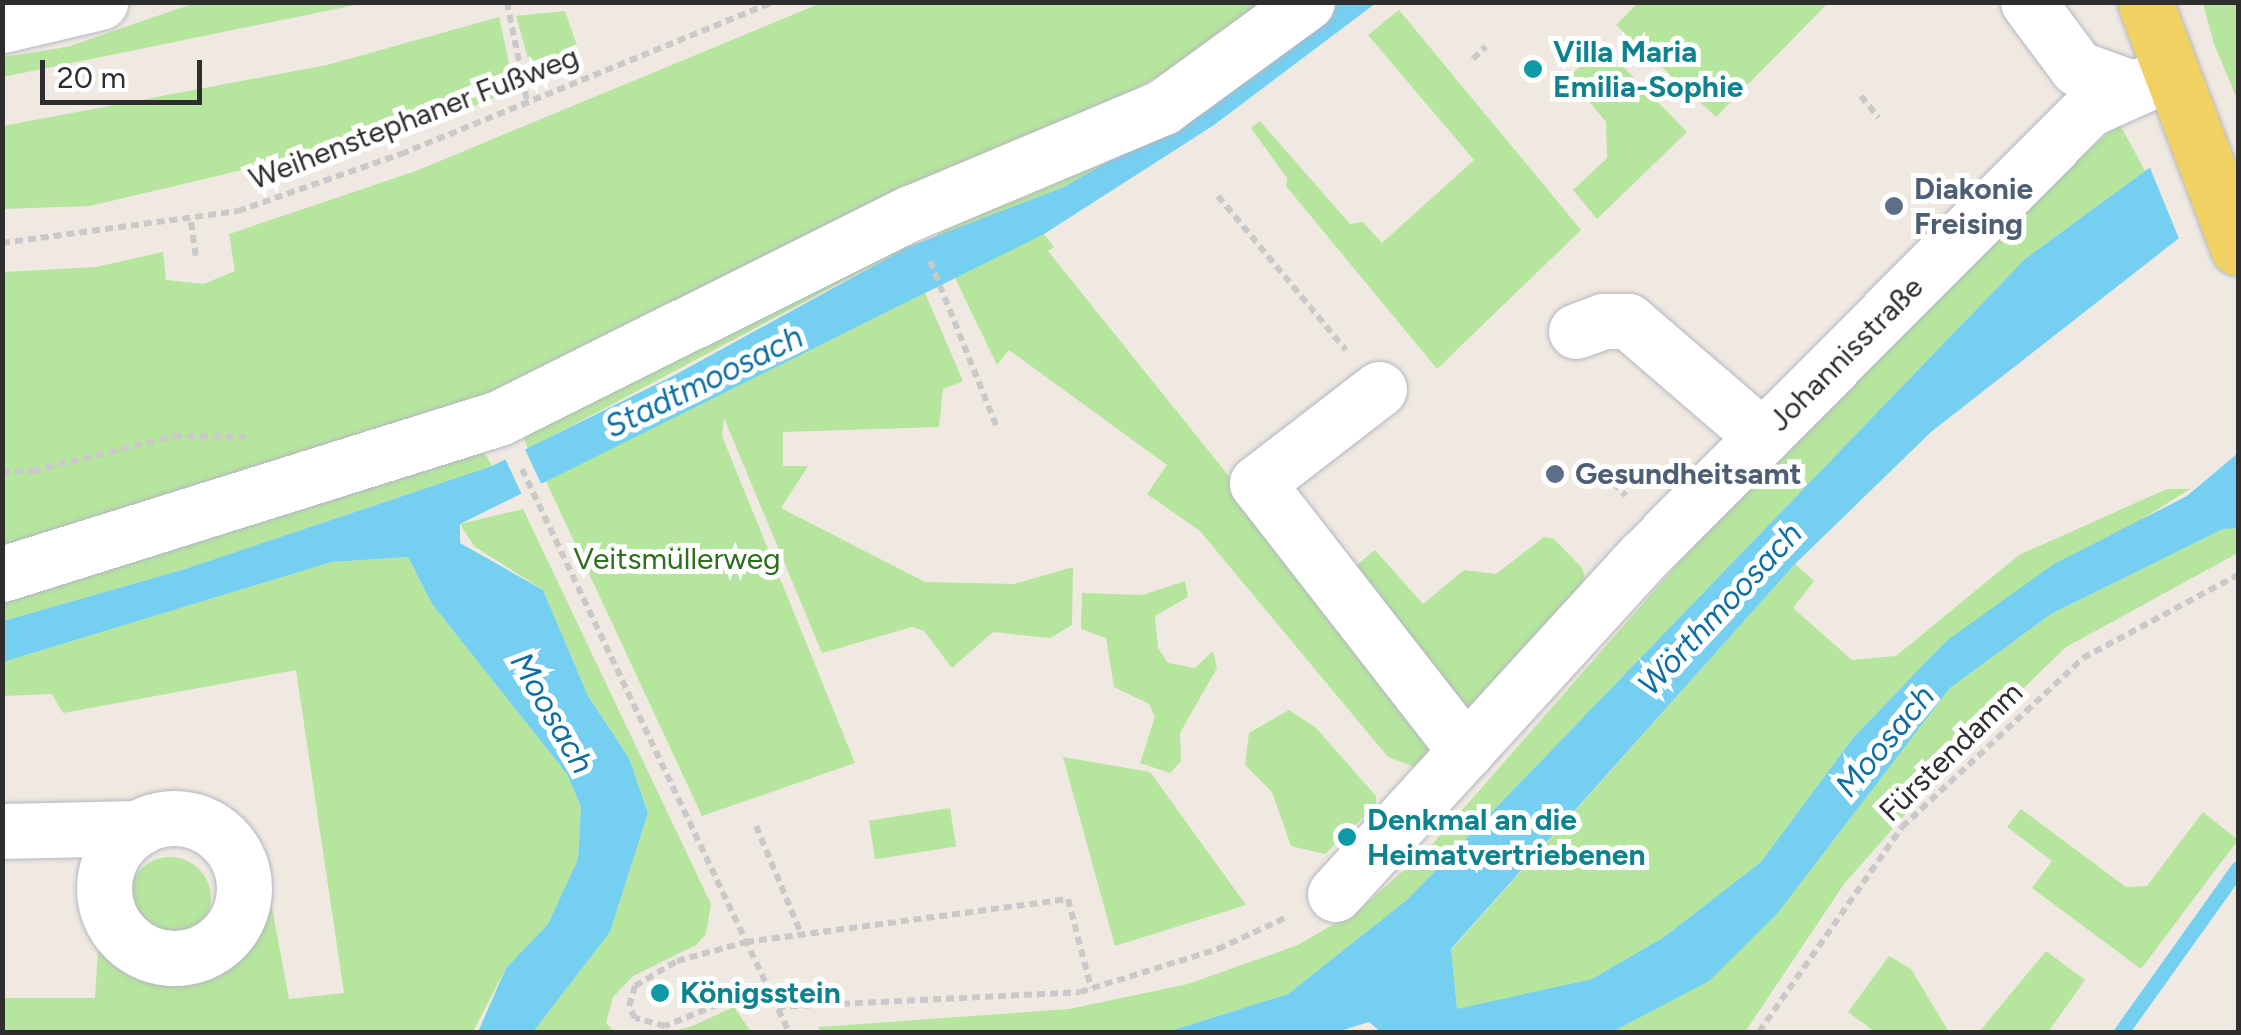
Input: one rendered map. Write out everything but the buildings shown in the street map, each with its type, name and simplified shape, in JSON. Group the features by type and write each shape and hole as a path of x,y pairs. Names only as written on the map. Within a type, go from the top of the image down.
{"main road":[{"path":"2145,2 2161,93 2234,237"}],"street":[{"path":"2,25 100,2"},
{"path":"2,574 499,418 911,213 1163,107 1306,2"},
{"path":"2028,2 2078,68 2161,93"},
{"name":"Johannisstraße","path":"1336,894 1763,437 2089,110 2161,93"},
{"path":"1576,332 1603,321 1628,322 1763,437"},
{"path":"1379,389 1257,483 1466,752"},
{"path":"2,831 139,828"}],"path":[{"path":"506,2 527,101"},
{"name":"Weihenstephaner Fußweg","path":"2,243 191,222 401,154 767,4"},
{"path":"1472,59 1486,46"},
{"path":"1862,96 1878,118"},
{"path":"1218,196 1379,389"},
{"path":"191,222 196,257"},
{"path":"946,300 996,424"},
{"path":"538,504 789,1032"},
{"name":"Fürstendamm","path":"1759,1032 1902,827 2083,658 2238,575"},
{"path":"756,826 802,936"},
{"path":"777,1007 1092,988 1218,949 1336,894"},
{"path":"766,985 665,1026 634,1018 629,1006 635,986 678,962 746,942 1068,899 1092,988"}],"green space":[{"path":"1638,2 1828,3 1716,117 1616,25"},
{"path":"195,3 365,3 3,77 3,57 67,47"},
{"path":"821,3 1265,3 1167,72 1109,103 548,376 3,557 3,272 96,267 163,252 166,280 204,284 235,271 229,234 416,171"},
{"path":"2203,3 2238,3 2238,101 2214,44"},
{"path":"1399,10 1581,230 1437,369 1286,186 1287,178 1251,128 1260,121 1350,224 1363,222 1382,243 1474,160 1368,35"},
{"path":"565,11 581,57 534,80 516,16"},
{"path":"499,17 515,90 411,130 90,206 3,209 3,126 327,65"},
{"path":"1602,45 1687,132 1597,219 1573,190 1607,158 1606,122 1569,77"},
{"path":"1200,108 1064,187 938,237 931,216"},
{"path":"2119,123 2145,171 2025,259 1408,899 1288,994 1167,1032 820,1032 819,1027 1069,1009 1188,984 1298,945 1361,908 1428,849 1781,446 1994,235"},
{"path":"902,229 908,247 528,449 520,427"},
{"path":"1044,234 1054,247 1048,251 1456,759 1426,771 1388,757 1200,531 1147,494 1167,465 1009,350 997,365 955,278"},
{"name":"Veitsmüllerweg","path":"925,293 963,381 943,389 939,427 783,432 783,466 808,466 781,508 925,582 1014,584 1073,567 1072,625 1050,638 993,632 952,668 924,631 912,627 822,653 724,418 722,436 855,763 702,816 545,479"},
{"path":"482,449 492,466 185,569 3,621 3,591"},
{"path":"2167,489 2190,489 1945,642 1853,738 1761,862 1664,937 1592,979 1457,1010 1451,950 1795,564 1814,581 1793,608 1852,660 1896,656 2019,555"},
{"path":"523,509 711,904 706,934 696,945 633,976 613,997 606,1023 615,1032 533,1032 610,932 648,813 629,758 588,696 543,590 474,546 460,524"},
{"path":"2238,528 2238,553 2066,647 1975,735 1844,884 1745,1032 1612,1032 1708,981 1777,914 1950,688 2051,614 2223,529"},
{"path":"1544,537 1554,539 1582,568 1587,585 1479,722 1347,573 1375,550 1423,604 1464,570 1496,574"},
{"path":"408,557 432,604 567,774 581,807 578,859 548,924 506,968 473,1032 3,1032 3,998 95,998 99,933 152,969 189,975 212,965 235,945 263,860 289,999 344,993 296,670 63,713 52,694 3,696 3,662 332,562"},
{"path":"1185,581 1188,597 1155,616 1158,648 1168,663 1195,668 1213,651 1217,668 1180,733 1181,761 1170,773 1140,763 1155,717 1149,704 1114,687 1106,638 1081,629 1082,593 1142,595"},
{"path":"1289,710 1316,728 1376,796 1376,805 1325,854 1291,846 1272,792 1245,765 1249,733"},
{"path":"1063,757 1150,772 1246,905 1115,946"},
{"path":"950,808 956,847 875,859 869,821"},
{"path":"2021,809 2126,887 2147,886 2203,812 2238,840 2141,969 2032,888 2052,861 2007,827"},
{"path":"170,857 186,860 199,869 208,882 208,914 199,927 186,936 170,939 154,936 141,927 132,914 129,898 132,882 141,869 154,860"},
{"path":"2046,951 2085,980 2048,1032 1979,1032"},
{"path":"1889,956 1911,969 1949,1032 1875,1032 1848,1012"},
{"path":"734,1007 751,1032 672,1032 692,1026"}],"water":[{"path":"1321,3 1376,3 1214,125 1044,234 460,524 460,543 543,590 588,696 629,758 648,813 610,932 533,1032 478,1032 506,968 548,924 578,859 581,807 567,774 432,604 408,557 332,562 3,662 3,621 185,569 492,466 673,376 908,247 1064,187 1200,108"},
{"path":"2238,113 2238,192 1931,432 1795,564 1451,949 1457,1009 1592,979 1664,937 1761,862 1853,738 1945,642 2054,564 2187,496 2238,453 2238,528 2223,529 2051,614 1950,688 1777,914 1709,981 1612,1032 1381,1032 1369,1022 1337,1032 1167,1032 1288,994 1408,899 2025,259 2145,171"}],"pier":[{"path":"2236,109 2238,199 2182,246 2148,163"},
{"path":"523,445 542,486 522,495 503,454"}],"waterway":[{"path":"2121,1032 2238,868"}],"place":[{"name":"Villa Maria Emilia-Sophie","path":"1533,69"},
{"name":"Diakonie Freising","path":"1894,206"},
{"name":"Gesundheitsamt","path":"1555,474"},
{"name":"Denkmal an die Heimatvertriebenen","path":"1347,837"},
{"name":"Königsstein","path":"660,993"}],"water label":[{"name":"Stadtmoosach","path":"704,382"},
{"name":"Wörthmoosach","path":"1720,609"},
{"name":"Moosach","path":"552,713"},
{"name":"Moosach","path":"1885,741"}]}
